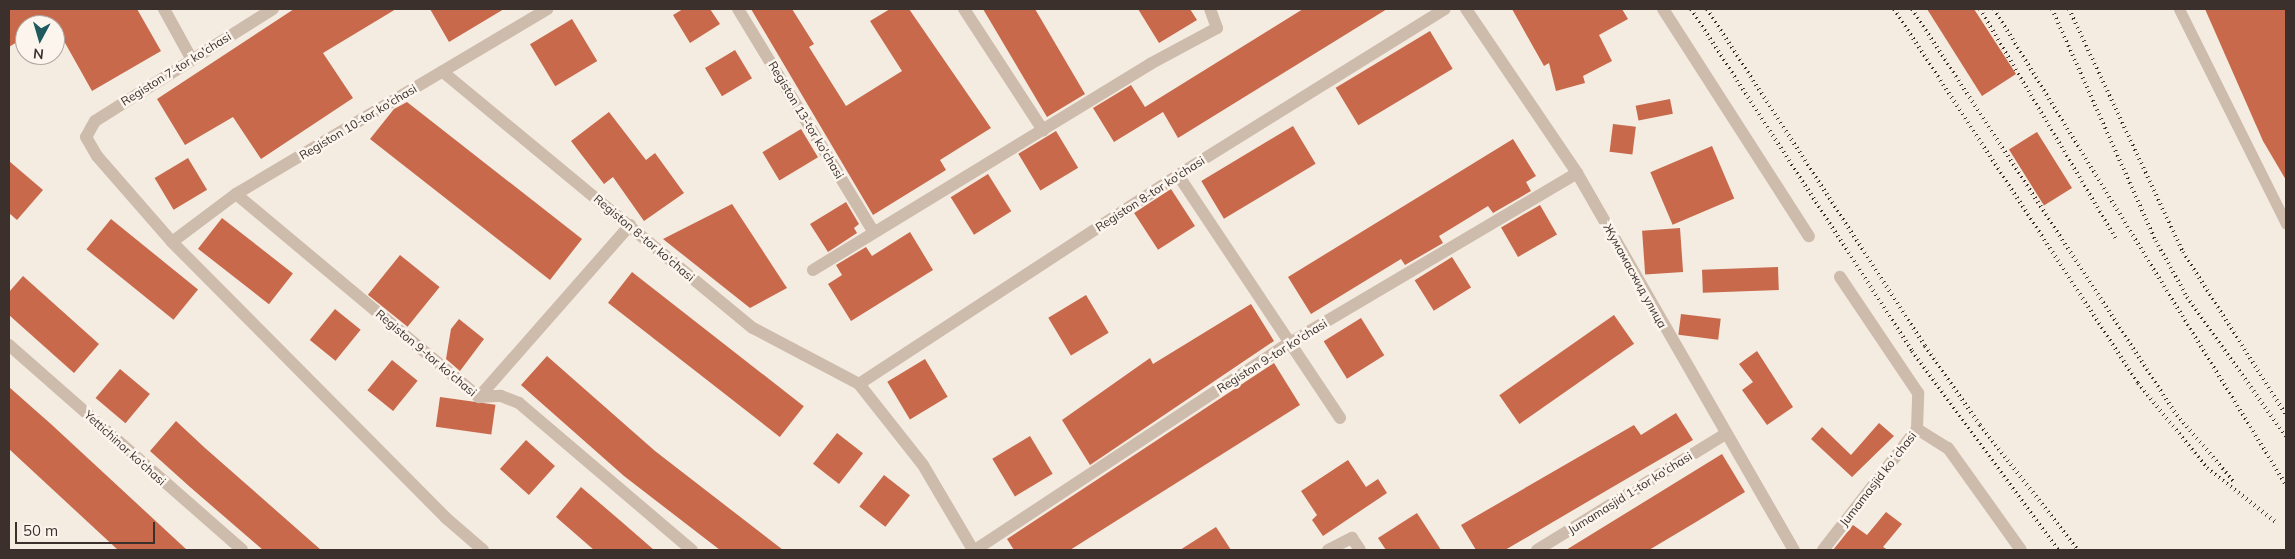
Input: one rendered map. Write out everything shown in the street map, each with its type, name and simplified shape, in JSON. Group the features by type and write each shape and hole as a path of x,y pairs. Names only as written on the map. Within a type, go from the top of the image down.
{"street":[{"path":"164,9 191,58"},
{"name":"Registon 7-tor ko'chasi","path":"172,242 97,156 86,137 95,121 191,58 273,9"},
{"name":"Registon 10-tor ko'chasi","path":"172,242 236,194 547,9"},
{"name":"Registon 13-tor ko'chasi","path":"738,9 873,231"},
{"path":"964,9 1043,130"},
{"path":"813,270 873,231 1216,28 1218,23 1210,9"},
{"name":"Registon 8-tor ko'chasi","path":"859,384 1178,175 1445,9"},
{"name":"Жумамасжид улица","path":"1466,9 1577,174 1724,435 1794,550"},
{"path":"1663,9 1809,236"},
{"name":"Registon 8-tor ko'chasi","path":"443,72 753,328 859,384 923,465 974,550"},
{"name":"Registon 9-tor ko'chasi","path":"974,550 1288,344 1577,174"},
{"path":"1178,175 1288,344 1340,418"},
{"name":"Registon 9-tor ko'chasi","path":"236,194 479,397 501,396 519,403 692,550"},
{"path":"479,397 630,225"},
{"path":"172,242 446,518 483,550"},
{"name":"Jumamasjid koʻchasi","path":"1823,550 1917,429 1918,393 1840,277"},
{"name":"Yettichinor ko‘chasi","path":"9,345 242,550"},
{"path":"1917,429 1948,448 2021,550"},
{"name":"Jumamasjid 1-tor ko'chasi","path":"1537,550 1724,435"},
{"path":"1328,550 1352,538 1360,550"}],"lane":[{"path":"2179,9 2286,224"}],"building":[{"path":"9,9 137,9 161,51 92,91 65,43 65,15 15,15 15,43 9,47"},
{"path":"294,9 396,9 323,53 353,98 261,159 233,117 185,145 157,99"},
{"path":"430,9 504,9 449,42"},
{"path":"683,9 710,9 720,24 690,43 673,15"},
{"path":"751,9 792,9 814,44 809,47 846,106 902,71 870,21 890,9 909,9 991,128 940,160 946,170 873,215"},
{"path":"983,9 1035,9 1085,94 1047,117"},
{"path":"1138,9 1190,9 1197,20 1159,43"},
{"path":"1303,9 1387,9 1178,138 1163,112 1114,142 1093,108 1131,85 1145,107"},
{"path":"1512,9 1622,9 1628,19 1599,35 1612,61 1583,76 1585,83 1556,91 1549,63 1544,66"},
{"path":"1927,9 1974,9 2016,74 1982,96"},
{"path":"2205,9 2286,9 2286,180 2263,141"},
{"path":"572,19 597,61 555,86 530,44"},
{"path":"1430,31 1453,69 1358,125 1336,88"},
{"path":"735,50 752,78 722,96 705,68"},
{"path":"1670,99 1673,114 1639,120 1636,106"},
{"path":"407,102 582,239 550,280 370,139 394,109"},
{"path":"609,112 646,160 655,153 684,193 644,221 613,177 604,184 571,141"},
{"path":"1613,124 1636,127 1632,155 1610,152"},
{"path":"1293,126 1316,164 1224,219 1201,181"},
{"path":"801,129 818,157 779,180 762,152"},
{"path":"1056,131 1078,168 1040,191 1018,154"},
{"path":"2037,132 2072,188 2044,205 2009,149"},
{"path":"1513,139 1536,176 1526,182 1531,191 1493,213 1488,206 1439,236 1443,243 1405,265 1401,259 1311,314 1288,277"},
{"path":"1712,146 1734,198 1673,225 1650,172"},
{"path":"188,158 207,190 174,210 155,178"},
{"path":"9,161 43,190 17,220 9,213"},
{"path":"988,174 1011,211 974,235 951,197"},
{"path":"1171,189 1195,226 1158,250 1134,213"},
{"path":"846,202 859,224 854,228 857,233 828,252 810,224"},
{"path":"732,204 787,288 750,308 663,239"},
{"path":"1540,205 1557,234 1518,257 1501,228"},
{"path":"222,218 293,273 269,304 198,249"},
{"path":"111,219 198,289 173,320 86,249"},
{"path":"1680,228 1683,272 1645,275 1642,231"},
{"path":"910,232 933,270 851,321 828,284 842,275 836,265 866,247 872,256"},
{"path":"400,255 440,287 408,327 368,295"},
{"path":"1452,257 1471,288 1434,311 1415,280"},
{"path":"1778,267 1779,290 1703,293 1702,270"},
{"path":"632,272 804,406 780,437 608,303"},
{"path":"23,276 99,344 74,373 9,315 9,292"},
{"path":"1086,295 1109,333 1071,355 1048,318"},
{"path":"1251,304 1274,341 1090,465 1062,420 1150,358 1153,364"},
{"path":"335,309 361,330 335,361 310,340"},
{"path":"1681,314 1721,319 1718,340 1678,335"},
{"path":"1614,315 1634,344 1519,424 1499,395"},
{"path":"1361,318 1384,355 1347,379 1324,341"},
{"path":"459,319 484,339 460,371 446,359 451,329"},
{"path":"1757,351 1793,407 1767,425 1742,390 1753,382 1739,364"},
{"path":"547,356 655,451 783,550 720,550 624,476 521,385"},
{"path":"925,359 948,397 910,419 887,382"},
{"path":"392,360 418,381 393,411 367,390"},
{"path":"1274,363 1300,405 1070,550 1014,550 1007,539"},
{"path":"120,369 150,394 125,423 96,398"},
{"path":"9,387 187,550 118,550 9,449"},
{"path":"440,397 495,405 491,435 436,427"},
{"path":"1676,413 1693,440 1505,550 1476,550 1461,525 1634,425 1641,435"},
{"path":"176,421 321,550 263,550 190,487 150,451"},
{"path":"1879,423 1894,436 1852,477 1811,439 1822,427 1851,455"},
{"path":"837,433 863,453 839,484 813,464"},
{"path":"1030,436 1053,474 1015,496 992,459"},
{"path":"526,440 555,466 529,495 500,469"},
{"path":"1722,454 1745,492 1649,550 1566,550"},
{"path":"1348,460 1366,487 1378,479 1387,493 1323,536 1312,520 1317,515 1301,491"},
{"path":"884,475 910,495 885,527 859,507"},
{"path":"581,487 654,550 594,550 556,517"},
{"path":"1886,512 1902,524 1883,547 1888,550 1833,550 1853,525 1867,535"},
{"path":"1417,513 1441,550 1386,550 1378,538"},
{"path":"1216,527 1231,550 1180,550"}],"railway":[{"path":"1691,9 1912,351 2058,550"},
{"path":"1707,9 1925,346 1980,425 2078,550"},
{"path":"1894,9 2138,383 2207,468 2277,523"},
{"path":"1912,9 2177,415 2235,483"},
{"path":"1980,9 2117,241"},
{"path":"1994,9 2286,485"},
{"path":"2052,9 2156,241 2187,297 2286,437"},
{"path":"2069,9 2183,252 2286,415"}]}
